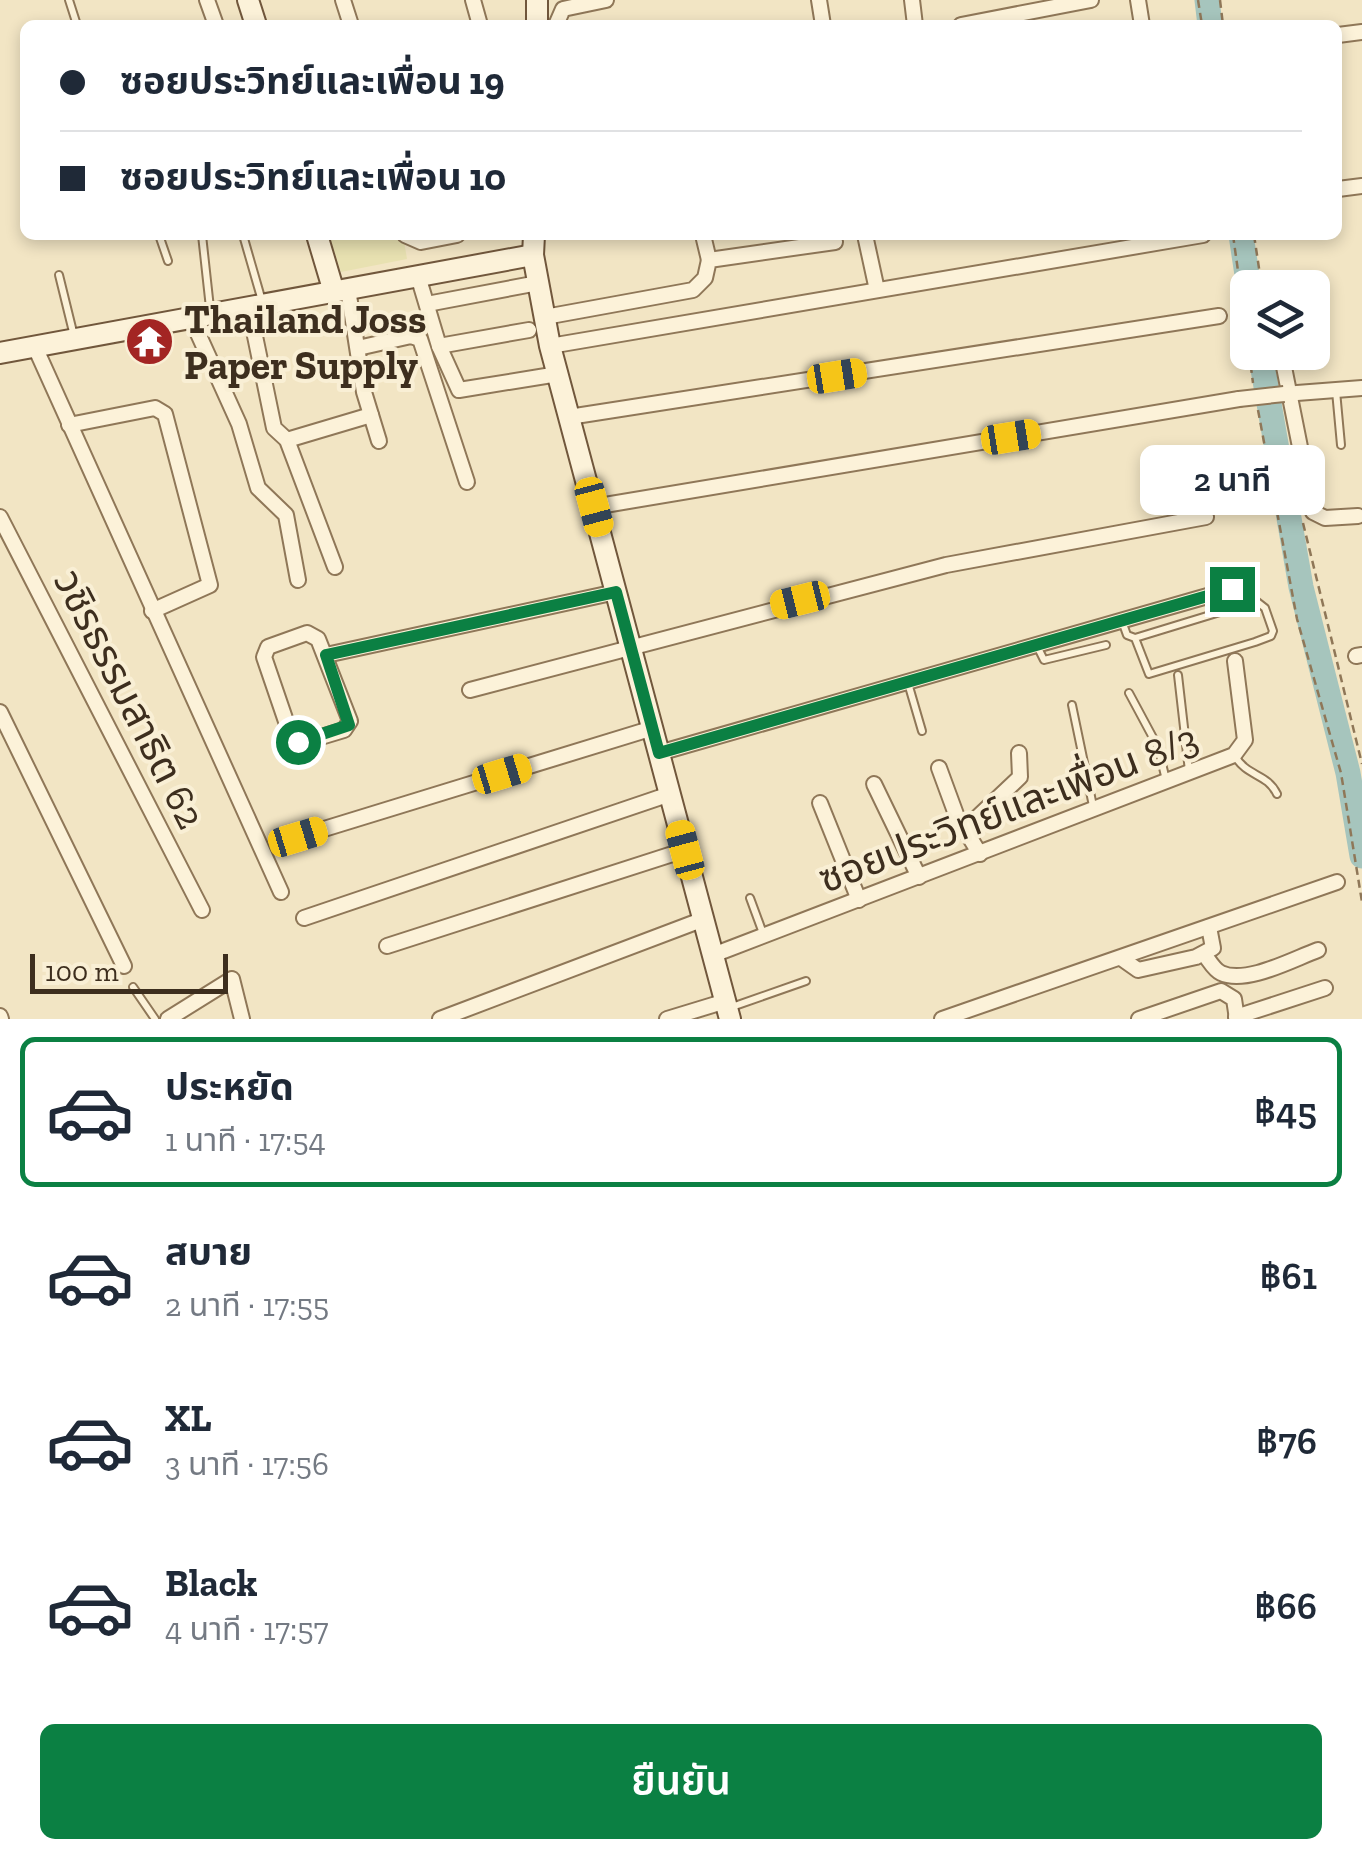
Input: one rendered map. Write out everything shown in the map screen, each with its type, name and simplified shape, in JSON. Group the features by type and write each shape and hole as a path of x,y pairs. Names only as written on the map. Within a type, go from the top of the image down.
{"street":[{"path":"987,20 1092,0"},
{"path":"558,20 563,8 598,1"},
{"path":"320,240 341,290 358,348 379,441"},
{"path":"439,346 693,290 704,278 708,260 704,240"},
{"path":"867,240 877,290"},
{"path":"550,346 1173,240"},
{"path":"708,260 835,242"},
{"path":"0,353 418,276 533,245 538,283 537,324 550,346 558,374 728,1010 668,1019"},
{"path":"418,276 439,346 459,390 558,374"},
{"path":"426,304 538,283"},
{"path":"256,306 266,402 274,428 287,440 335,566"},
{"path":"201,316 258,488 286,515 298,580"},
{"path":"569,417 1219,316"},
{"path":"358,348 411,336 420,340 467,482"},
{"path":"34,347 281,892"},
{"path":"1284,370 1313,512 1325,518 1358,516"},
{"path":"594,507 1239,398 1362,388"},
{"path":"69,425 155,408 166,414 210,585 152,611"},
{"path":"287,440 371,415"},
{"name":"วชิรธรรมสาธิต 62","path":"0,516 202,910"},
{"path":"470,690 946,565 1206,517"},
{"path":"659,753 1232,589"},
{"path":"326,655 616,592"},
{"path":"307,633 318,639 326,655 349,725 298,742 292,736 264,653 307,633"},
{"name":"ซอยประวิทย์และเพื่อน 8/3","path":"713,954 1234,755 1245,740 1235,661"},
{"path":"0,712 124,966"},
{"path":"298,837 653,728"},
{"path":"966,828 1020,777 1018,753"},
{"path":"940,768 980,854"},
{"path":"874,784 919,878"},
{"path":"304,918 670,794"},
{"path":"820,803 860,900"},
{"path":"387,946 685,850"},
{"path":"942,1019 1337,882"},
{"path":"440,1019 704,919"},
{"path":"1121,958 1138,970 1204,954 1214,942 1210,927"},
{"path":"1204,954 1218,972 1232,975 1250,974 1318,950"},
{"path":"168,1019 232,979 242,1019"},
{"path":"1140,1019 1220,991 1234,1000 1237,1018 1325,988"}],"lane":[{"path":"161,240 168,261"},
{"path":"201,316 202,240"},
{"path":"244,240 256,306"},
{"path":"59,274 75,340"},
{"path":"1336,390 1341,445"},
{"path":"1121,618 1127,635 1135,638 1256,602 1265,608 1273,631 1271,636 1152,674 1146,672 1135,638"},
{"path":"1036,643 1044,660 1053,661 1106,645"},
{"path":"1178,675 1189,772"},
{"path":"907,682 922,732"},
{"path":"1128,694 1158,748 1166,781"},
{"path":"1072,704 1093,810"},
{"path":"1234,755 1244,770 1272,784 1277,794"},
{"path":"750,898 764,937"},
{"path":"728,1010 806,981"},
{"path":"133,987 155,1019"}],"path":[{"path":"1234,240 1238,270"},
{"path":"1255,240 1259,270"},
{"path":"1252,370 1297,619 1340,773 1362,902"},
{"path":"1302,516 1312,576 1362,764"}],"shaded area":[{"path":"331,240 404,240 407,259 341,272"}],"waterway":[{"path":"1207,0 1209,20"},
{"path":"1242,240 1246,270"},
{"path":"1263,370 1301,587 1348,773 1362,856"}],"place":[{"name":"Thailand Joss Paper Supply","path":"149,342"}],"route":[{"path":"298,742 344,730 349,725 350,718 326,655 616,592 659,753 1232,589"}]}
